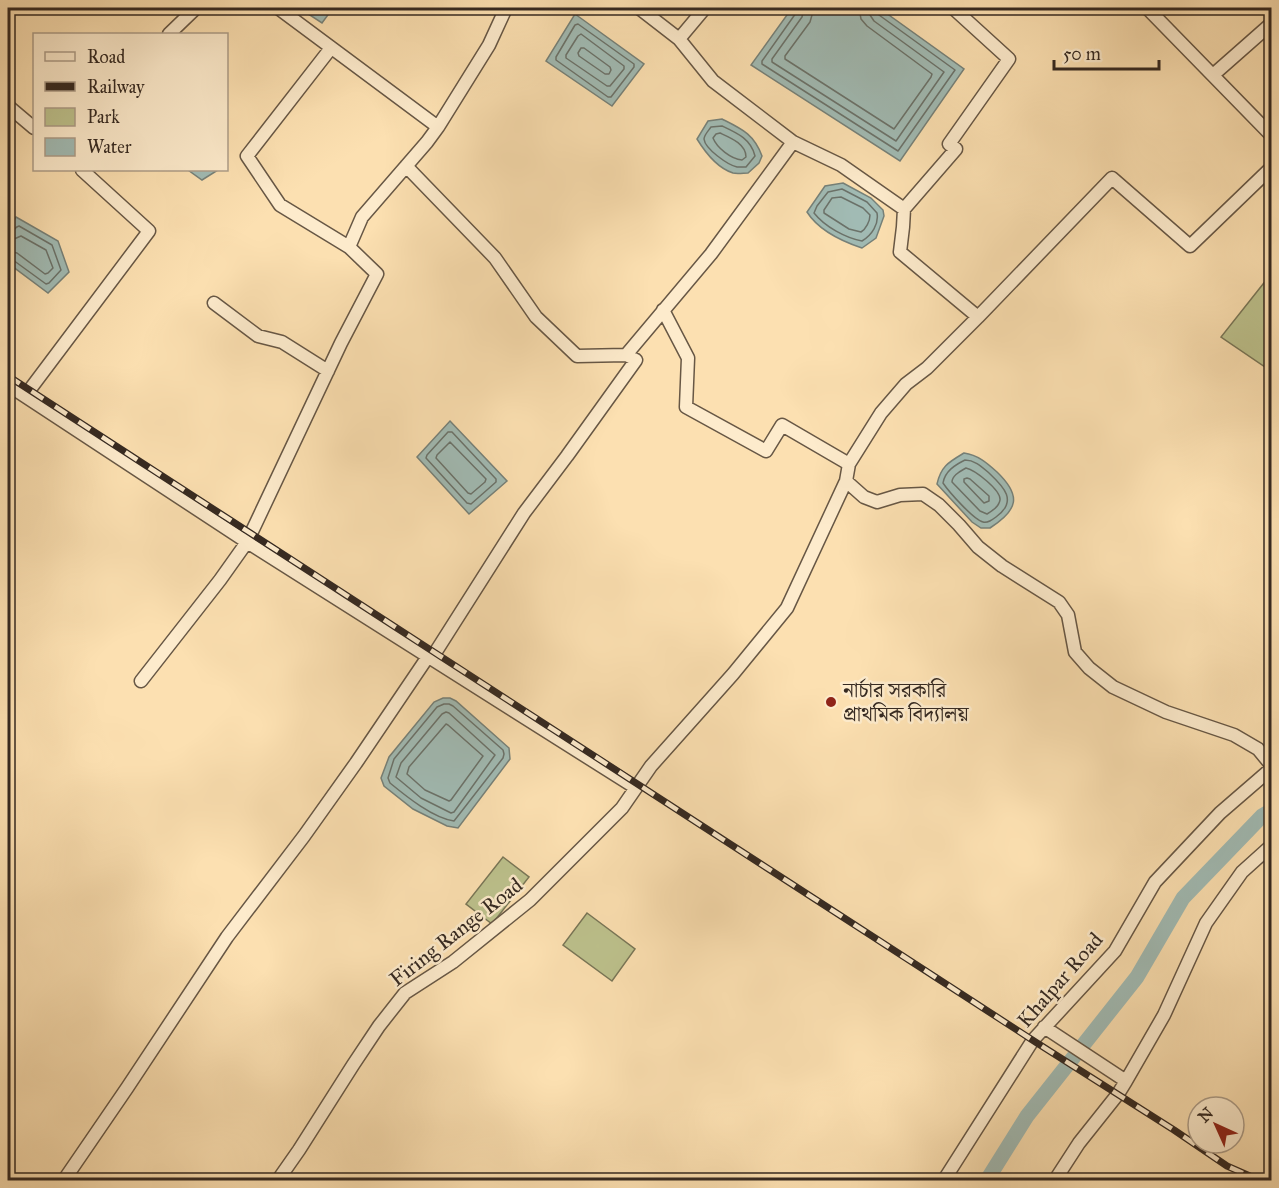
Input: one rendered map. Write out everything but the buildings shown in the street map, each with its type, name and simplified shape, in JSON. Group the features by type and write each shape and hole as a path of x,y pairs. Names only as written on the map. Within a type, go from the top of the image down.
{"street":[{"path":"170,33 196,8"},
{"path":"278,8 438,128"},
{"path":"349,247 362,217 438,128 489,45 506,8"},
{"path":"639,8 679,39 713,81 793,142 841,165 904,209"},
{"path":"679,39 705,8"},
{"path":"953,8 1010,59 949,144 956,149 904,209 900,252 978,317"},
{"path":"1147,8 1272,136"},
{"path":"1213,75 1272,23"},
{"path":"141,681 247,542 377,274 349,247 280,205 247,156 331,48"},
{"path":"8,106 33,127"},
{"path":"626,355 711,254 793,142"},
{"path":"64,1180 127,1089 227,936 304,836 425,661 435,653 524,513 636,360 626,355 577,356 536,317 495,258 406,166"},
{"path":"663,310 688,358 686,407 766,451 782,425 849,464 881,413 906,384 927,368 1112,178 1190,246 1272,167"},
{"path":"25,396 149,231 83,171"},
{"path":"214,303 258,336 282,342 328,371"},
{"path":"8,385 247,542 636,788"},
{"name":"Firing Range Road","path":"278,1180 379,1026 405,993 453,962 530,900 622,808 651,766 733,674 787,608 846,481 849,464"},
{"path":"846,481 864,497 877,502 900,495 923,494 939,505 978,547 1002,566 1059,602 1068,615 1075,652 1089,668 1113,687 1166,712 1234,735 1258,749 1272,767"},
{"name":"Khalpar Road","path":"944,1180 1033,1040 1115,951 1155,882 1220,813 1272,767"},
{"path":"1055,1180 1079,1143 1126,1081 1164,1015 1206,923 1242,872 1272,845"},
{"path":"1044,1027 1126,1081"}],"green space":[{"path":"1271,274 1271,371 1221,337"},
{"path":"503,857 529,877 492,924 466,904"},
{"path":"587,913 635,949 612,981 563,945"}],"water":[{"path":"299,8 333,8 322,23"},
{"path":"792,8 879,8 964,69 900,161 751,65"},
{"path":"575,14 644,64 612,106 546,61"},
{"path":"722,119 751,137 759,149 762,156 759,163 748,173 727,171 708,154 697,139 708,121"},
{"path":"189,171 216,171 202,180"},
{"path":"843,183 871,198 883,210 884,216 876,238 862,248 831,234 818,225 807,212 825,186"},
{"path":"16,217 58,241 69,272 48,293 8,263 8,230"},
{"path":"450,421 507,481 469,514 417,457"},
{"path":"964,453 978,458 993,469 1005,481 1013,496 1011,509 990,528 981,528 972,522 937,484 946,465"},
{"path":"443,698 456,701 509,748 510,759 458,828 447,826 413,809 384,786 381,778 389,757 434,702"}],"waterway":[{"path":"987,1180 1027,1116 1137,977 1183,898 1262,816 1272,810"}],"railway":[{"path":"8,376 1227,1166 1259,1180"}],"place":[{"name":"নার্চার সরকারি প্রাথমিক বিদ্যালয়","path":"831,702"}]}
